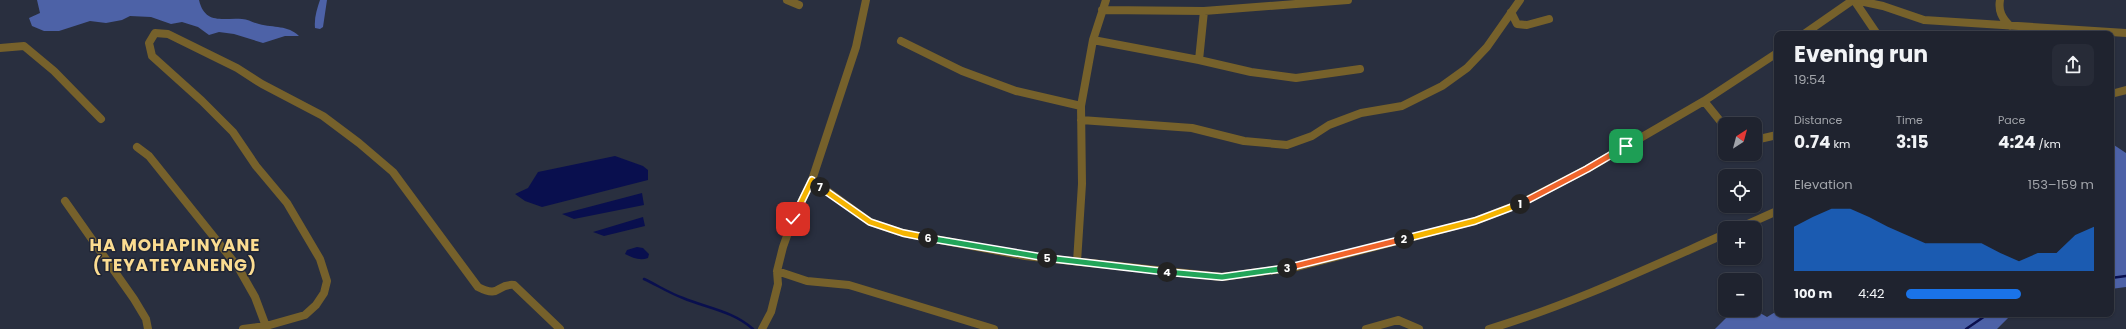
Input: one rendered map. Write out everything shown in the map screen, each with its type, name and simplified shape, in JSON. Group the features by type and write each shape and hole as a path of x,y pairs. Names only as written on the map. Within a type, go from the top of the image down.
{"street":[{"path":"787,0 799,5"},
{"path":"762,329 771,312 778,284 777,271 783,247 793,219 812,180 856,47 866,0"},
{"path":"1077,262 1082,184 1081,106 1093,40 1106,0"},
{"path":"1102,10 1204,11 1348,0"},
{"path":"1081,120 1192,128 1244,141 1287,145 1312,136 1329,126 1361,113 1402,106 1442,86 1467,68 1477,57 1520,0"},
{"path":"1854,0 1875,31"},
{"path":"1808,31 1854,0 1883,6 1924,20 2093,31"},
{"path":"2000,0 1999,8 2004,20 2010,26"},
{"path":"1199,60 1204,11"},
{"path":"1511,12 1518,24 1527,25 1549,19"},
{"path":"2114,32 2126,33"},
{"path":"243,329 266,327 306,315 316,305 324,293 327,281 320,259 287,203 256,166 233,132 202,101 152,56 149,43 155,33 168,34 238,68 262,84 324,116 393,172 478,287 489,292 495,292 508,284 514,284 560,329"},
{"path":"1093,40 1199,60 1250,72 1296,78 1360,69"},
{"path":"901,41 962,71 1010,88 1081,106"},
{"path":"0,48 24,46 54,71 100,119"},
{"path":"812,180 870,222 903,233 1025,256 1222,277 1297,267 1475,221 1519,204 1587,169 1704,101 1774,55"},
{"path":"2114,93 2126,90"},
{"path":"1704,101 1718,118"},
{"path":"1762,138 1774,136"},
{"path":"137,147 149,156 238,267 255,297 266,327"},
{"path":"65,200 134,298 146,318 148,329"},
{"path":"1754,221 1774,212"},
{"path":"1489,329 1524,319 1613,284 1718,237"},
{"path":"777,271 807,281 849,285 994,329"},
{"path":"1366,329 1398,320 1419,329"}],"shaded area":[{"path":"37,0 199,0 206,14 211,17 223,19 244,19 259,24 285,28 295,32 299,36 285,36 263,43 234,34 219,32 209,35 198,27 182,22 171,24 151,17 130,16 122,20 106,23 90,21 59,31 44,31 32,26 29,18 40,13"},
{"path":"320,0 327,0 323,27 320,29 315,28 315,24"},
{"path":"2114,145 2126,153 2126,287 2114,289"},
{"path":"615,156 643,166 648,170 648,180 542,207 525,201 515,194 528,188 538,172"},
{"path":"642,193 644,205 574,219 562,214"},
{"path":"643,217 645,226 604,236 593,232"},
{"path":"637,247 643,248 649,254 648,258 636,259 625,254 627,250"},
{"path":"1774,313 1774,317 2009,317 1997,329 1715,329 1727,317 1762,317 1762,314 1767,317"}],"waterway":[{"path":"2114,278 2126,276"},
{"path":"644,279 678,296 720,310 737,318 753,329"},
{"path":"1966,329 1984,317"}],"district":[{"name":"HA MOHAPINYANE (TEYATEYANENG)","path":"175,255"}],"route":[{"path":"793,219 812,180 870,222 903,233 1025,256 1222,277 1297,267 1475,221 1519,204 1587,169 1626,146"}]}
